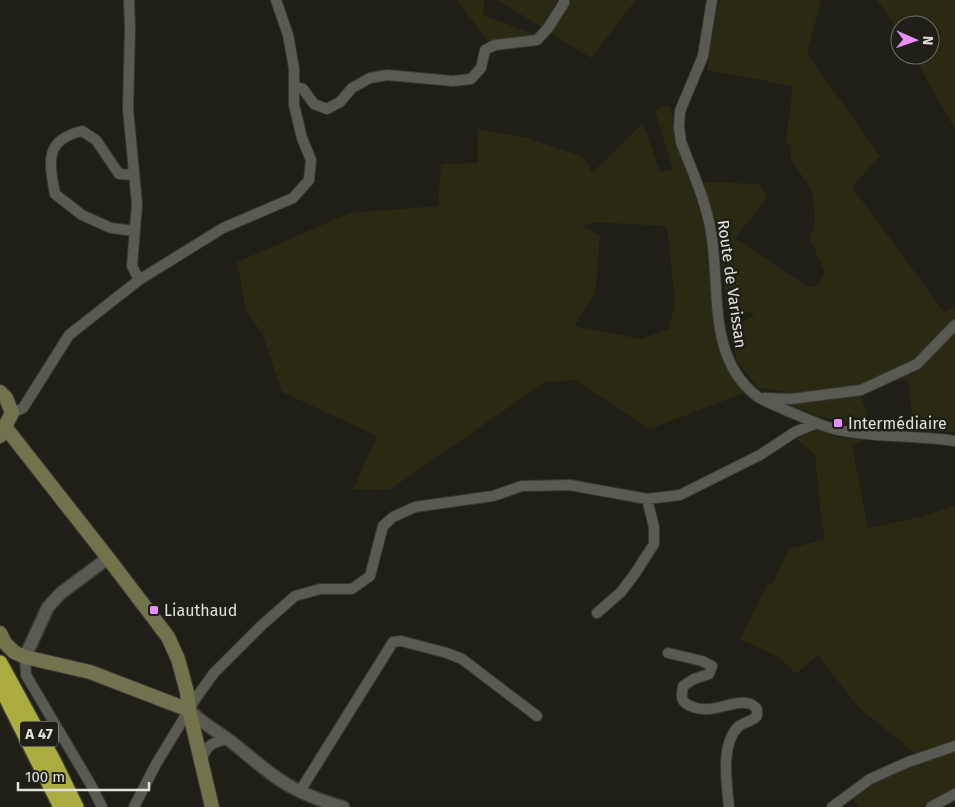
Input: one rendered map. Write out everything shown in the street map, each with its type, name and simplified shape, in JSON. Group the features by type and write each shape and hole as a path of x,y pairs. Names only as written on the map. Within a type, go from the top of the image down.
{"highway":[{"name":"A 47","path":"0,663 53,760 76,807"},
{"name":"A 47","path":"0,685 61,807"}],"main road":[{"path":"0,392 6,398 12,413 2,428 108,558 168,637 178,660 187,692 189,710 212,807"},
{"path":"0,633 14,652 25,657 90,672 189,710"}],"street":[{"path":"129,0 128,109 137,204 132,266 139,280"},
{"path":"12,413 23,408 69,335 139,280 224,228 292,198 309,180 311,160 302,138 294,105 294,68 288,35 276,0"},
{"path":"294,86 303,89 314,104 327,109 340,102 352,88 370,78 387,74 453,81 471,79 480,68 484,50 495,45 537,40 559,12 564,0"},
{"name":"Route de Varissan","path":"712,0 703,56 680,111 679,127 681,142 711,230 720,336 725,354 733,370 759,398 817,423 864,434 955,440"},
{"path":"134,175 119,174 96,140 82,131 67,134 56,143 51,157 51,171 55,194 82,214 111,228 135,231"},
{"path":"759,398 791,399 861,390 917,364 955,325"},
{"path":"134,807 156,764 214,673 262,625 295,596 320,589 352,589 370,576 383,526 394,517 415,507 494,496 522,486 570,485 647,498 680,495 760,455 795,432 817,423"},
{"path":"597,613 621,592 654,544 654,527 647,498"},
{"path":"102,807 61,732 26,675 25,657 48,607 60,593 108,558"},
{"path":"300,791 393,642 401,641 447,653 462,659 537,716"},
{"path":"668,653 702,661 712,666 709,674 694,679 683,686 681,697 685,704 700,709 712,710 738,703 751,704 757,709 757,716 753,720 739,726 733,733 729,744 726,768 729,807"},
{"path":"189,710 202,723 228,739 280,780 300,791 343,807"},
{"path":"201,760 206,748 213,742 228,739"},
{"path":"832,807 870,779 908,762 955,746"},
{"path":"931,807 955,794"}],"shaded area":[{"path":"457,0 485,0 483,15 536,35 489,43"},
{"path":"498,0 636,0 591,58"},
{"path":"719,0 821,0 807,53 880,156 852,187 944,312 955,307 955,432 914,431 908,379 858,388 871,426 849,423 809,413 789,405 785,392 758,388 738,363 729,332 755,314 726,307 718,228 703,182 759,184 768,197 735,238 808,287 819,285 825,272 810,239 815,220 812,190 791,160 791,146 786,143 793,86 707,70","holes":["954,332 909,378 916,359"]},
{"path":"877,0 955,0 955,129 919,65 940,65 940,15 890,15 890,19"},
{"path":"670,105 676,140 706,229 716,337 728,369 746,392 650,429 576,380 545,382 389,490 353,489 377,436 282,392 263,335 246,310 237,262 350,213 438,206 441,164 478,163 478,129 527,138 584,157 592,173 643,123 660,172 673,170 655,110","holes":["593,222 667,226 675,301 669,329 641,339 574,326 595,294 600,235 584,226"]},
{"path":"818,429 837,437 864,440 852,446 868,528 916,518 955,506 955,740 915,753 859,708 818,655 796,674 780,658 740,639 767,584 773,583 789,549 825,539 815,455 796,438"},
{"path":"955,751 955,789 921,807 860,807 853,799 873,782 924,761"}],"place":[{"name":"Intermédiaire","path":"838,423"},
{"name":"Liauthaud","path":"154,610"}]}
